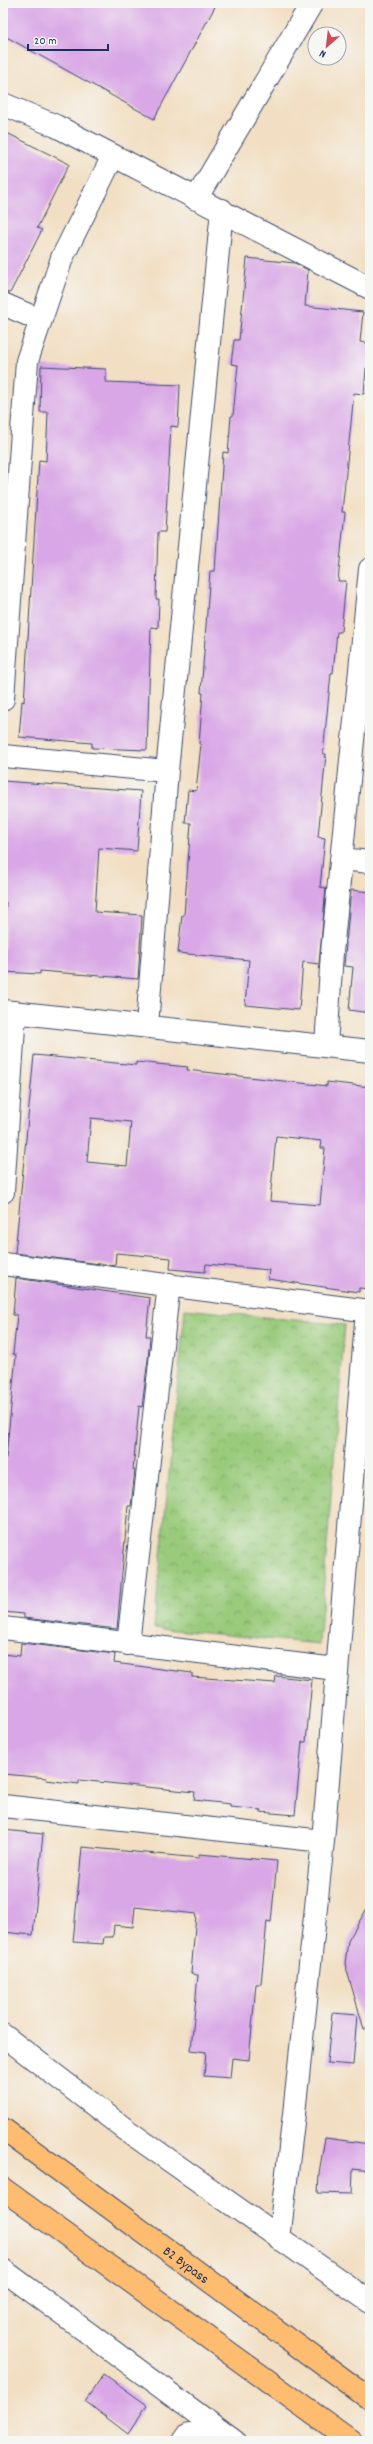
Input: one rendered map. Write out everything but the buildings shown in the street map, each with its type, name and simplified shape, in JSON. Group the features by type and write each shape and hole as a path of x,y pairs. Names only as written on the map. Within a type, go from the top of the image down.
{"main road":[{"name":"B2 Bypass","path":"3,2129 369,2397"},
{"path":"3,2190 351,2441"}],"street":[{"path":"196,199 312,3"},
{"path":"3,104 56,126 196,199 222,210 370,288"},
{"path":"3,699 27,361 62,258 114,156"},
{"path":"147,1026 167,771 222,210"},
{"path":"3,304 40,320"},
{"path":"326,1046 332,952 370,569"},
{"path":"3,756 167,771"},
{"path":"341,859 370,862"},
{"path":"3,1192 9,1012 370,1051"},
{"path":"3,1264 368,1310 336,1669 323,1841 279,2239"},
{"path":"128,1644 169,1284"},
{"path":"3,1628 336,1669"},
{"path":"3,1806 323,1841"},
{"path":"3,2035 125,2129 370,2302"},
{"path":"3,2270 234,2441"},
{"path":"184,2441 189,2434 198,2441"}],"green space":[{"path":"185,1309 345,1325 319,1644 154,1628"}]}
